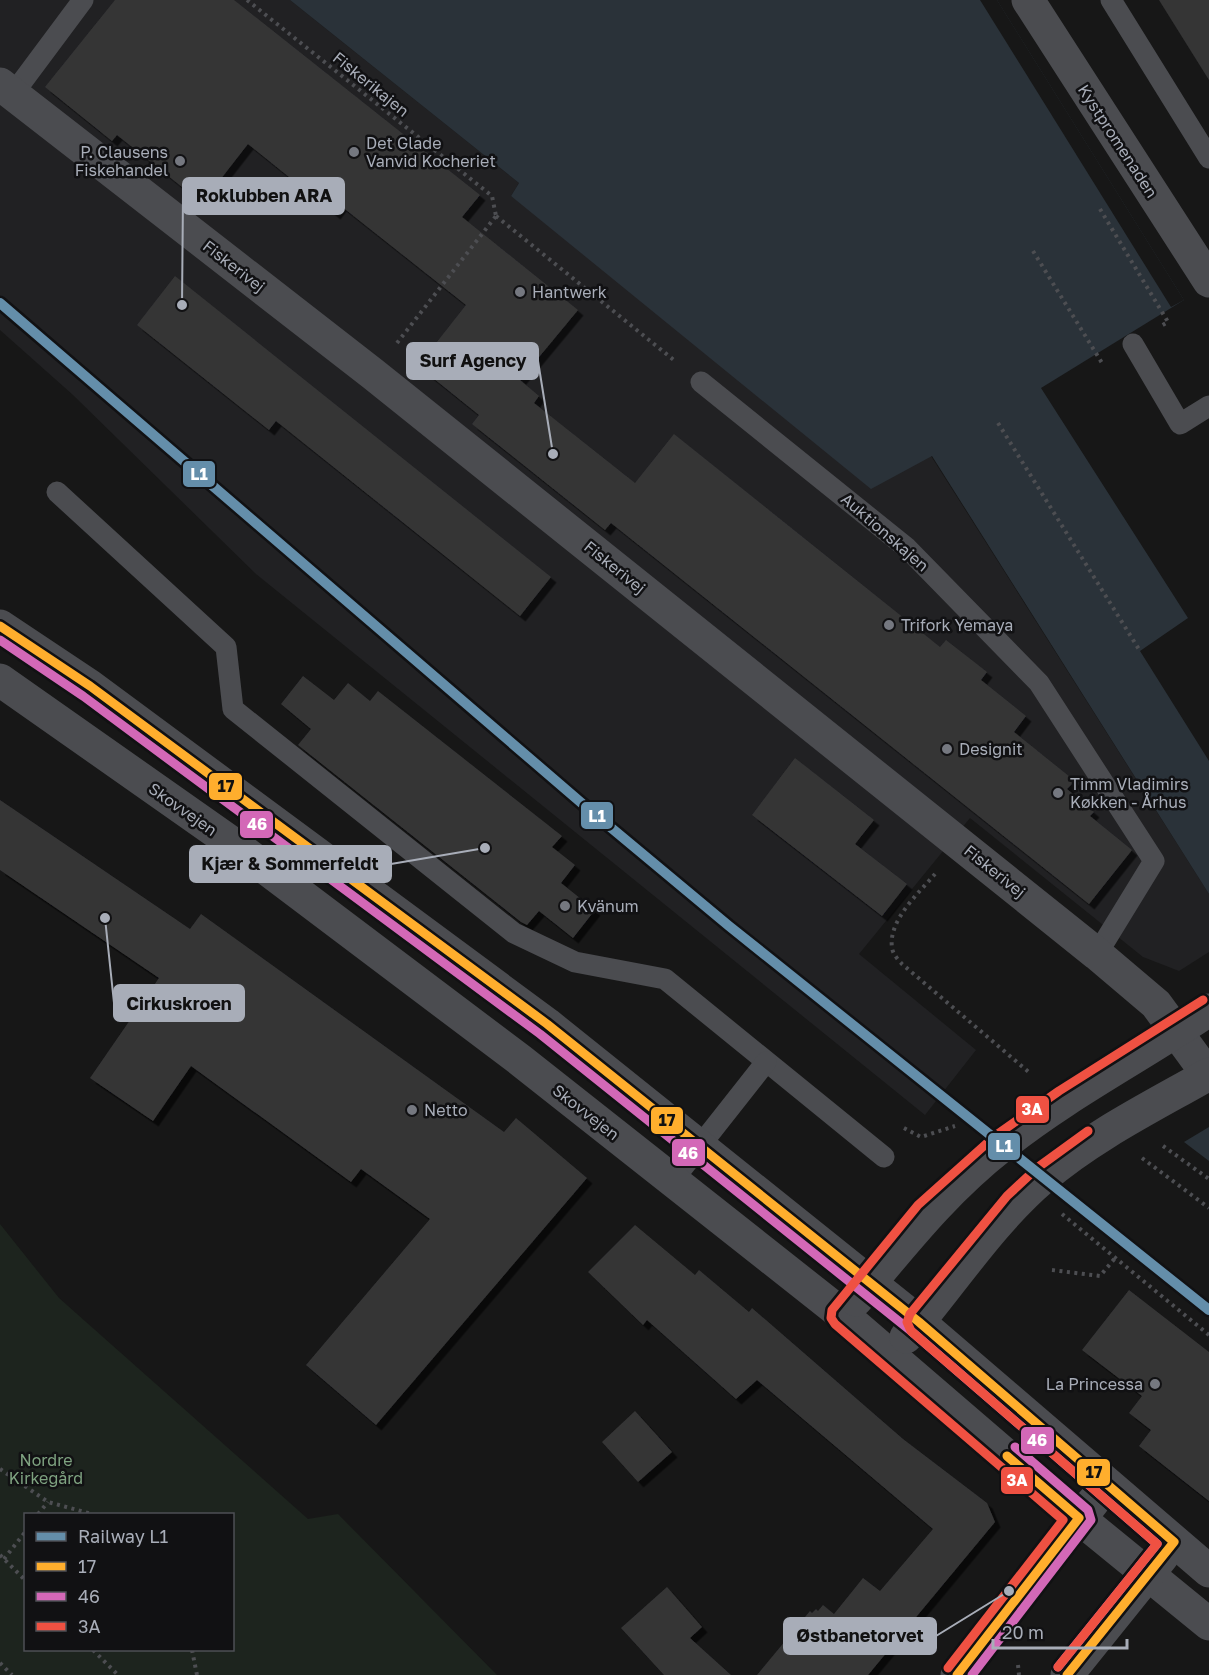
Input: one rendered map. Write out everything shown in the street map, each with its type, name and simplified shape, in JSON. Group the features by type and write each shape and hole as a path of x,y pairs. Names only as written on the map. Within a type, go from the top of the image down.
{"street":[{"name":"Kystpromenaden","path":"1028,0 1204,262"},
{"name":"Fiskerivej","path":"6,89 373,374 1097,954 1156,1004 1208,1075"},
{"path":"0,626 90,686 547,1024 871,1282 1209,1570"},
{"name":"Skovvejen","path":"0,680 240,848 520,1060 843,1315 1079,1518 1209,1624"},
{"path":"843,1315 941,1199 1003,1145 1065,1101 1209,1011"},
{"path":"890,1355 1015,1205 1031,1189 1120,1125 1208,1075"},
{"path":"957,1675 1107,1485"},
{"path":"1067,1675 1174,1542"}],"lane":[{"path":"6,89 83,0"},
{"path":"1111,0 1209,158"},
{"path":"1132,344 1180,424 1209,406"},
{"name":"Auktionskajen","path":"701,382 907,548 1039,683 1154,861 1097,954"},
{"path":"57,492 226,647 233,709 514,933 575,962 665,979 884,1157"},
{"path":"673,1180 766,1062"}],"path":[{"name":"Fiskerikajen","path":"247,0 492,196 496,216"},
{"path":"1100,209 1163,313"},
{"path":"373,374 496,216 701,382"},
{"path":"1033,251 1096,354"},
{"path":"998,423 1140,651"},
{"path":"959,842 897,921 892,934 892,950 902,964 1065,1101"},
{"path":"1120,1125 1160,1144 1209,1179"},
{"path":"1120,1125 1209,1208"},
{"path":"884,1157 905,1127 921,1137 955,1126"},
{"path":"1031,1189 1209,1335"},
{"path":"1052,1270 1100,1276 1116,1257"},
{"path":"0,1469 48,1502 85,1513"},
{"path":"40,1513 48,1502"},
{"path":"4,1559 24,1534"},
{"path":"0,1555 24,1579"},
{"path":"94,1651 118,1675"},
{"path":"192,1651 197,1675"},
{"path":"0,1663 12,1675"}],"shaded area":[{"path":"0,0 290,0 519,183 511,196 931,456 1209,894 1209,952 1179,971 1143,957 970,818 859,954 976,1050 925,1115 256,574 73,395 0,330"},
{"path":"290,0 997,0 1184,300 1041,388 1188,618 1140,651 1209,761 1209,894 932,456 871,489 511,196 519,183"},
{"path":"1209,1127 1209,1161 1184,1142"}],"green space":[{"name":"Nordre Kirkegård","path":"0,1224 59,1298 308,1519 338,1514 497,1675 0,1675"}],"pier":[{"path":"980,0 997,0 1184,300 1171,307"}],"building":[{"path":"115,0 234,0 480,195 462,217 578,310 520,380 539,396 534,403 635,483 674,434 940,647 946,640 987,672 981,680 1026,716 1014,732 1075,781 1067,789 1094,812 1090,816 1132,850 1089,904 611,523 605,530 472,424 479,415 418,366 466,305 341,206 335,214 248,144 202,203 117,135 112,141 45,87"},
{"path":"1159,0 1209,0 1209,80"},
{"path":"175,276 551,577 520,616 276,421 269,430 137,325"},
{"path":"303,676 334,700 348,683 370,701 378,691 562,836 552,847 575,865 561,883 595,910 573,938 539,911 527,925 521,922 298,745 311,729 281,704"},
{"path":"795,758 874,820 855,844 907,884 882,916 752,815"},
{"path":"0,800 190,929 201,914 504,1132 516,1118 587,1178 376,1425 306,1365 430,1219 361,1169 351,1182 191,1066 153,1121 90,1078 159,978 0,870"},
{"path":"635,1225 695,1275 699,1270 749,1312 752,1308 903,1439 987,1503 995,1522 868,1675 757,1675 810,1611 812,1613 816,1609 818,1611 823,1605 834,1614 863,1578 880,1591 933,1529 757,1380 736,1399 647,1320 643,1325 588,1272"},
{"path":"1129,1290 1209,1352 1209,1501 1139,1446 1151,1430 1129,1413 1142,1396 1082,1350"},
{"path":"635,1411 672,1452 638,1482 602,1442"},
{"path":"667,1587 702,1627 690,1638 731,1675 664,1675 621,1628"}],"rail line":[{"name":"L1","path":"0,303 585,806 729,926 1209,1310"}],"transit line":[{"name":"17","path":"0,626 90,686 547,1024 919,1322 1174,1542 1067,1675"},
{"name":"46","path":"0,640 83,696 540,1034 911,1331 1157,1544 1058,1667"},
{"name":"3A","path":"948,1668 1063,1520 835,1324 831,1318 832,1310 918,1205 995,1136 1059,1091 1203,1000"},
{"name":"3A","path":"1058,1667 1157,1544 911,1331 907,1322 910,1314 1007,1196 1037,1168 1088,1131"},
{"name":"46","path":"972,1675 1091,1520 1088,1510 1015,1447"},
{"name":"17","path":"957,1675 1079,1518 1007,1456"}],"place":[{"name":"Det Glade Vanvid Kocheriet","path":"354,152"},
{"name":"P. Clausens Fiskehandel","path":"180,161"},
{"name":"Hantwerk","path":"520,292"},
{"name":"Roklubben ARA","path":"182,305"},
{"name":"Surf Agency","path":"553,454"},
{"name":"Trifork Yemaya","path":"889,625"},
{"name":"Designit","path":"947,749"},
{"name":"Timm Vladimirs Køkken - Århus","path":"1058,793"},
{"name":"Kjær & Sommerfeldt","path":"485,848"},
{"name":"Kvänum","path":"565,906"},
{"name":"Cirkuskroen","path":"105,918"},
{"name":"Netto","path":"412,1110"},
{"name":"La Princessa","path":"1155,1384"},
{"name":"Østbanetorvet","path":"1009,1591"}]}
